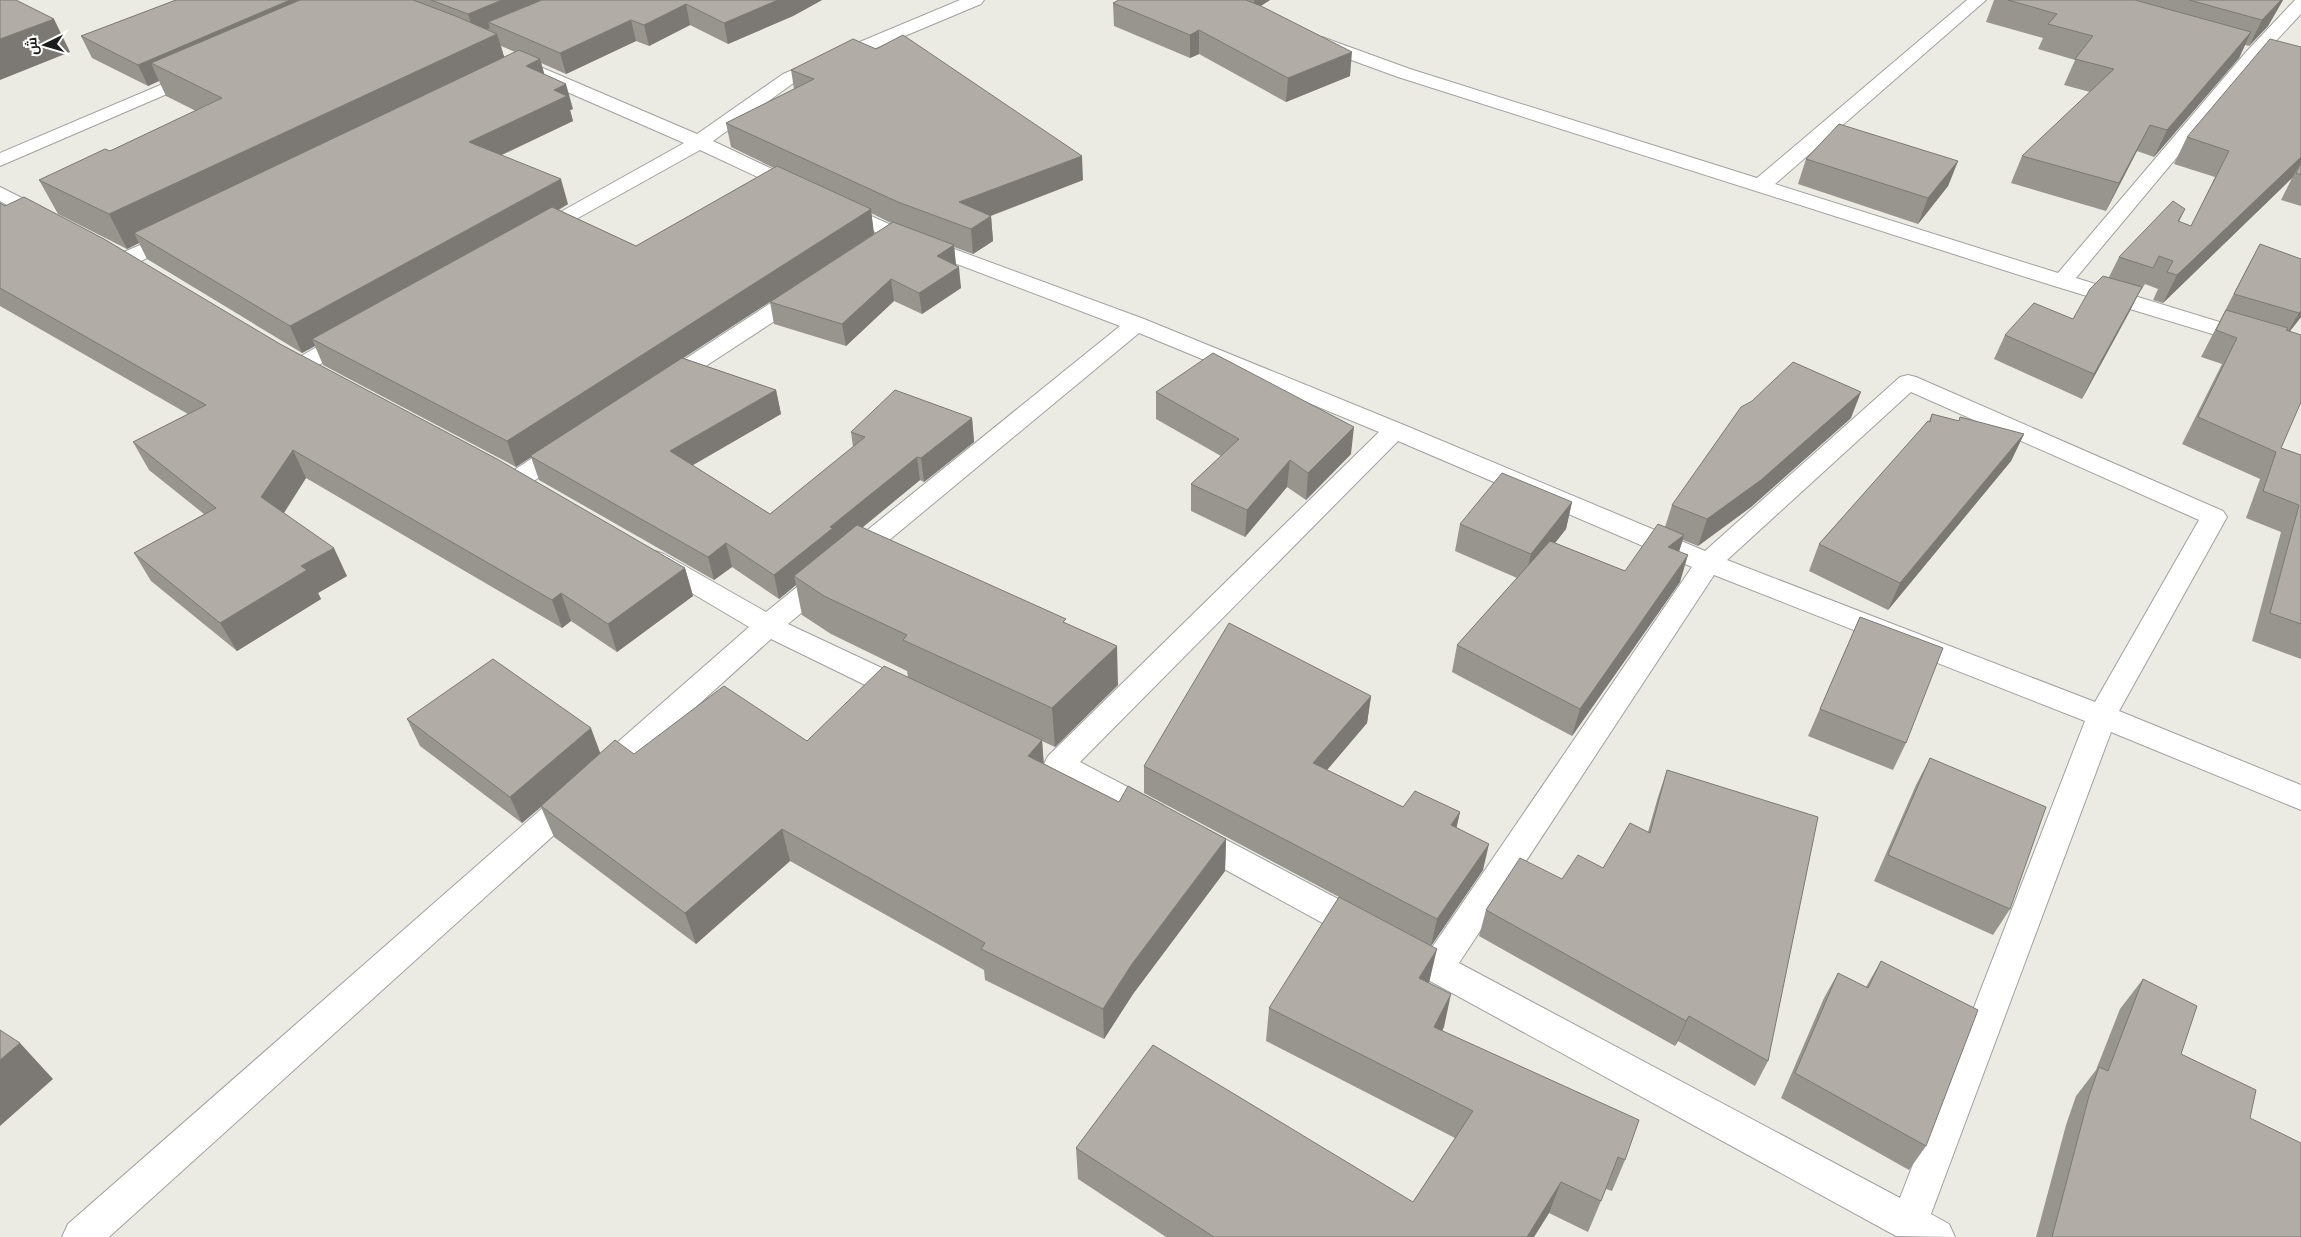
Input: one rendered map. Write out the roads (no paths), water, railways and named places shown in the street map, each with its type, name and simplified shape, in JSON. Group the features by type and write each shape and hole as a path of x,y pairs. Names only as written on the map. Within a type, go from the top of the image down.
{"street":[{"path":"518,244 699,142 789,78 975,0"},
{"path":"1761,185 1977,0"},
{"path":"2062,281 2261,58 2301,4"},
{"path":"1296,33 1404,73 2062,281 2301,354"},
{"path":"2234,50 2261,58"},
{"path":"519,66 699,142 884,239 1136,324 1395,430 1708,563 2102,716 2301,798"},
{"path":"0,160 210,69"},
{"path":"0,193 68,228"},
{"path":"152,274 119,255 198,225"},
{"path":"643,398 818,282"},
{"path":"81,1237 768,626 1136,324"},
{"path":"328,378 294,360 371,326"},
{"path":"1395,430 1046,758 1922,1230 2102,716 2214,517 1908,382 1708,563 1437,968"},
{"path":"542,495 509,476 584,436"},
{"path":"634,548 768,626 936,706"}]}
